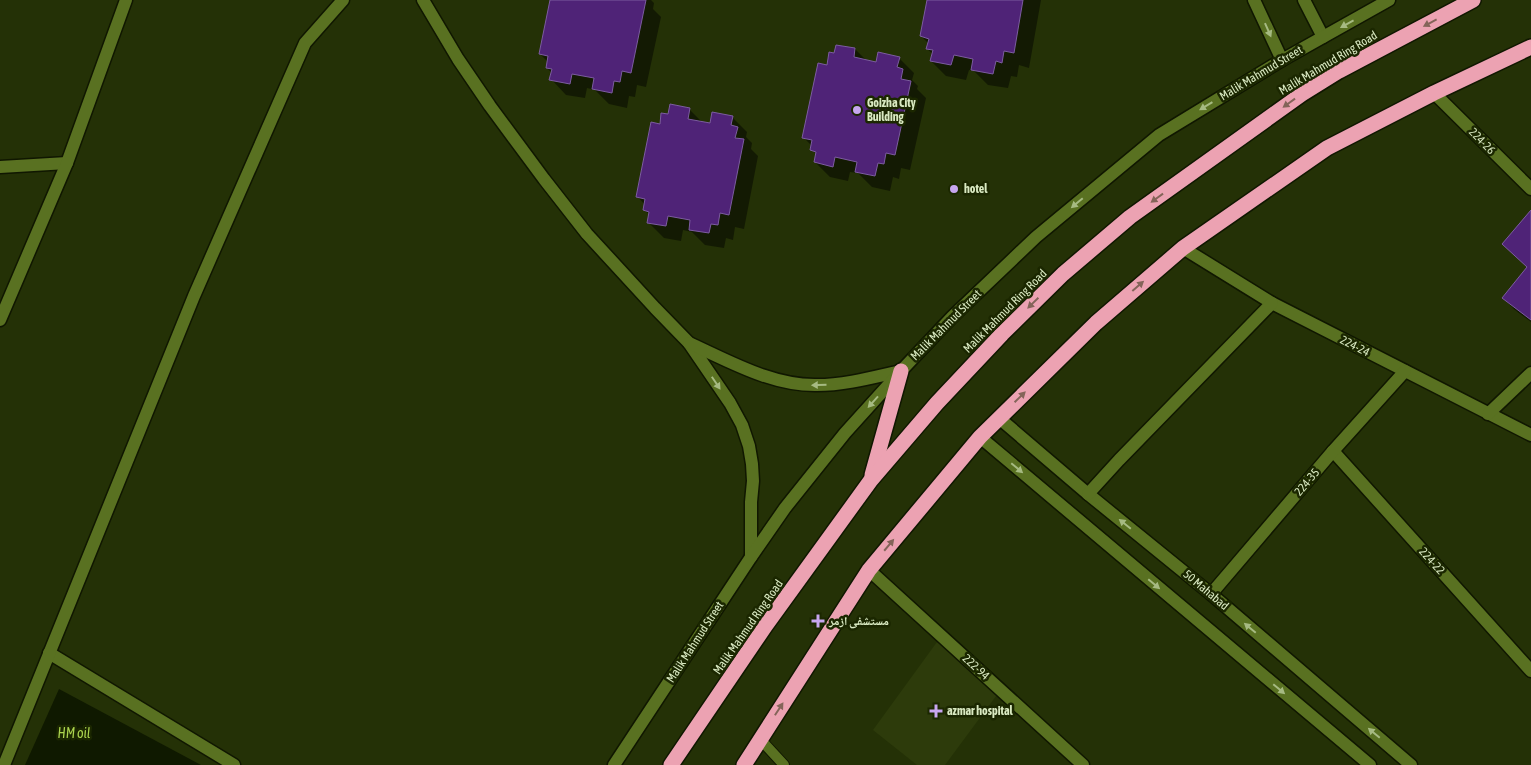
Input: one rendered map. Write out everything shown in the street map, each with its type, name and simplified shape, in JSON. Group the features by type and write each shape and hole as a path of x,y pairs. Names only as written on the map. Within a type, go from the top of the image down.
{"highway":[{"name":"Malik Mahmud Ring Road","path":"671,765 766,625 871,480 937,403 1002,334 1063,274 1130,217 1302,94 1339,71 1473,0"},
{"path":"744,765 869,570 980,437 1096,323 1183,248 1327,148 1434,93 1531,47"},
{"path":"871,480 901,371"}],"street":[{"path":"0,320 67,163 126,0"},
{"path":"4,765 194,296 305,43 343,0"},
{"path":"423,0 490,106 586,234 689,343 730,404 742,425 749,446 753,480 751,557"},
{"path":"1254,0 1282,60"},
{"path":"1304,0 1323,37"},
{"name":"Malik Mahmud Street","path":"614,765 785,508 839,441 952,317 1036,237 1159,135 1282,60 1389,0"},
{"name":"224-26","path":"1434,93 1531,189"},
{"path":"0,167 67,163"},
{"name":"224-24","path":"1183,248 1272,303 1531,435"},
{"path":"1088,494 1272,303"},
{"path":"689,343 761,374 799,384 817,386 833,384 901,371"},
{"name":"224-35","path":"1211,594 1404,371"},
{"path":"1488,414 1531,373"},
{"name":"50 Mahabad","path":"999,418 1088,494 1211,594 1411,765"},
{"path":"980,437 1370,765"},
{"name":"224-22","path":"1334,451 1531,671"},
{"name":"222-94","path":"869,570 1083,765"},
{"path":"49,653 234,765"}],"lane":[{"path":"760,739 784,765"}],"shaded area":[{"name":"azmar hospital","path":"937,642 999,692 945,765 917,765 873,730"}],"water":[{"name":"HM oil","path":"59,689 201,765 25,765"}],"building":[{"path":"550,0 646,0 631,73 622,71 620,82 614,81 612,93 592,89 594,78 572,74 570,84 549,80 552,69 546,68 548,56 539,54"},
{"name":"Goizha City Building","path":"927,0 1023,0 1014,53 1004,51 1002,63 996,61 993,74 971,70 973,59 954,55 951,65 930,61 933,50 926,49 929,39 920,36"},
{"name":"Goizha City Building","path":"836,45 855,48 854,57 876,62 878,52 900,57 897,67 903,69 901,79 911,81 895,155 886,153 884,164 878,163 875,176 855,172 857,162 835,157 833,167 814,162 816,152 810,150 812,140 802,138 818,63 827,65 829,52 834,53"},
{"path":"670,104 690,108 688,119 710,123 712,112 733,116 731,125 738,127 735,138 744,139 729,215 720,213 718,225 711,224 709,233 689,230 690,220 668,216 666,226 647,223 649,212 643,210 645,199 636,197 651,122 660,124 661,113 668,114"},
{"path":"1531,210 1531,320 1502,298 1527,267 1502,244"}],"place":[{"name":"Goizha City Building","path":"857,110"},
{"name":"hotel","path":"954,189"},
{"name":"مستشفى ازمر","path":"818,621"},
{"name":"azmar hospital","path":"936,711"}]}
